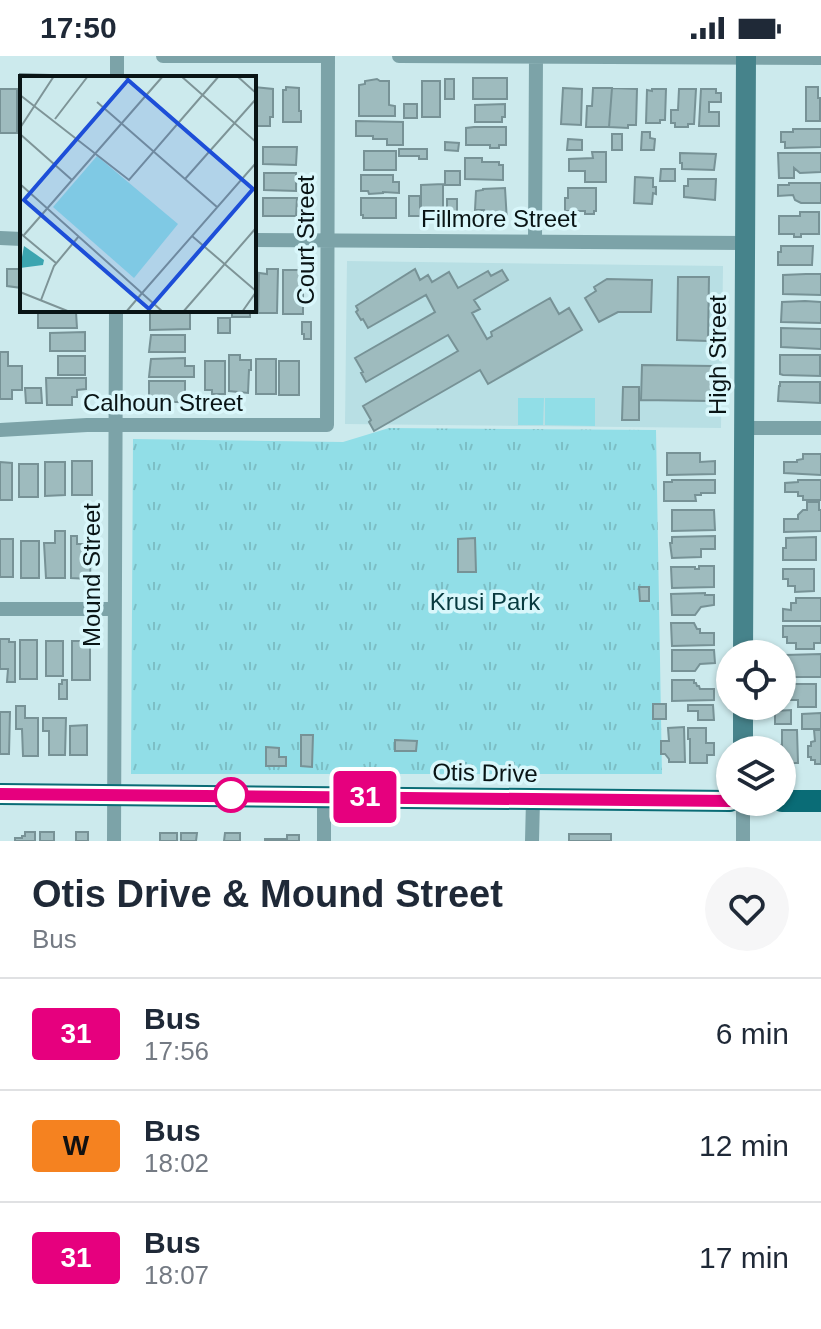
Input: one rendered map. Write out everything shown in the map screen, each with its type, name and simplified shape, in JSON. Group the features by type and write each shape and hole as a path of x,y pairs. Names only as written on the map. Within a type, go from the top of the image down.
{"main road":[{"name":"High Street","path":"743,640 746,57"},
{"name":"Otis Drive","path":"0,794 716,801"},
{"path":"796,801 821,801"}],"street":[{"path":"163,56 327,56"},
{"name":"Court Street","path":"327,56 327,425"},
{"path":"399,56 821,58"},
{"path":"535,241 536,56"},
{"path":"0,238 20,239"},
{"name":"Fillmore Street","path":"256,240 745,243"},
{"name":"Mound Street","path":"114,841 116,312"},
{"name":"Calhoun Street","path":"0,430 87,425 327,425"},
{"path":"744,428 821,428"},
{"path":"0,609 114,609"},
{"path":"324,797 324,841"},
{"path":"532,841 533,800"},
{"path":"743,816 743,841"}],"shaded area":[{"path":"347,261 723,266 721,428 345,424"}],"green space":[{"path":"518,398 544,398 543,425 518,425"},
{"path":"545,398 595,398 595,426 545,425"},
{"name":"Krusi Park","path":"389,428 656,430 662,774 131,774 133,439 343,442"}],"building":[{"path":"20,74 50,75 50,76"},
{"path":"473,78 507,78 507,99 473,99"},
{"path":"377,79 389,81 389,105 395,106 395,116 359,116 359,85"},
{"path":"445,79 454,79 454,99 445,99"},
{"path":"422,81 440,81 440,117 422,117"},
{"path":"256,87 273,89 270,126 256,126"},
{"path":"286,87 299,88 301,122 283,122 283,90"},
{"path":"806,87 818,87 820,121 806,121"},
{"path":"563,88 582,89 581,125 561,124"},
{"path":"593,88 612,88 609,127 586,127 587,106 592,106"},
{"path":"612,88 637,89 636,125 628,125 628,128 609,127"},
{"path":"0,89 17,89 17,133 0,133"},
{"path":"666,89 665,120 660,120 660,123 646,123 647,90"},
{"path":"679,89 696,89 694,124 688,124 688,127 675,127 675,123 671,123 671,110 678,110"},
{"path":"701,89 716,89 716,93 721,93 721,102 709,102 709,112 719,112 719,126 699,126"},
{"path":"404,104 417,104 417,118 404,118"},
{"path":"505,104 502,122 475,122 475,105"},
{"path":"356,121 403,122 403,145 387,145 387,139 373,139 373,136 356,136"},
{"path":"506,127 506,145 490,148 490,145 466,145 466,128"},
{"path":"793,129 821,129 821,147 785,148 785,142 781,142 781,132 793,132"},
{"path":"642,132 650,132 650,138 655,139 654,150 641,150"},
{"path":"612,134 622,134 622,150 612,150"},
{"path":"568,139 582,140 582,150 567,150"},
{"path":"445,142 459,143 458,151 445,150"},
{"path":"263,147 297,147 296,165 263,164"},
{"path":"399,149 427,149 427,159 399,156"},
{"path":"364,151 396,151 396,170 364,170"},
{"path":"592,152 606,152 606,182 585,182 585,171 569,171 569,159 593,158"},
{"path":"680,153 716,154 714,170 682,169"},
{"path":"778,153 821,153 821,172 800,173 794,168 794,178 779,178"},
{"path":"465,158 499,162 503,165 503,180 465,179"},
{"path":"661,169 675,169 675,181 660,181"},
{"path":"445,171 460,171 460,185 445,185"},
{"path":"264,173 296,173 296,191 264,190"},
{"path":"361,175 393,175 393,182 399,182 399,193 369,194 368,191 361,191"},
{"path":"635,177 653,178 656,194 653,193 652,204 634,203"},
{"path":"688,179 716,179 715,200 684,197"},
{"path":"821,183 821,203 801,203 793,195 778,196 778,185"},
{"path":"443,184 443,215 432,216 432,213 424,212 424,208 421,209 421,185"},
{"path":"505,188 507,222 483,222 484,210 475,210 476,191"},
{"path":"568,188 596,188 594,214 565,211"},
{"path":"409,196 420,196 420,216 409,216"},
{"path":"263,198 297,198 296,216 263,216"},
{"path":"361,198 396,198 396,218 363,218"},
{"path":"447,199 457,199 457,216 447,216"},
{"path":"800,212 819,212 819,234 794,237 794,234 779,234 779,216 800,216"},
{"path":"781,246 813,246 812,265 778,265"},
{"path":"7,269 20,269 20,288 7,286"},
{"path":"267,269 278,269 277,313 258,313 259,273 267,274"},
{"path":"415,269 420,280 428,275 432,282 449,272 458,288 488,271 491,276 502,270 508,280 474,300 480,309 472,313 487,339 492,336 491,332 550,298 559,314 569,308 582,330 488,384 480,370 374,431 363,406 458,351 448,335 366,382 361,373 355,358 435,312 426,295 368,328 356,312 356,306"},
{"path":"283,270 303,272 303,314 283,314"},
{"path":"821,274 821,295 783,294 783,275"},
{"path":"678,277 709,277 708,341 677,340"},
{"path":"607,279 652,280 651,312 618,312 599,322 585,298 596,291 594,287"},
{"path":"782,302 821,302 821,323 781,322"},
{"path":"38,312 76,312 77,328 38,328"},
{"path":"150,312 190,312 190,329 150,330"},
{"path":"232,312 250,312 250,317 232,317"},
{"path":"218,318 230,318 230,333 218,333"},
{"path":"302,322 311,322 311,339 304,339"},
{"path":"781,328 821,329 821,349 781,347"},
{"path":"85,332 85,351 50,351 50,333"},
{"path":"151,335 185,335 185,352 149,352"},
{"path":"0,352 8,352 8,366 22,366 22,390 12,390 12,399 0,399"},
{"path":"229,355 240,355 240,360 251,360 248,393 229,391"},
{"path":"780,355 820,355 820,376 780,374"},
{"path":"58,356 85,356 85,375 58,375"},
{"path":"185,358 185,366 194,366 194,377 149,377 151,359"},
{"path":"256,359 276,359 276,394 256,394"},
{"path":"205,361 225,361 225,394 212,394 212,390 205,390"},
{"path":"279,361 299,361 299,395 279,395"},
{"path":"642,365 712,366 712,401 641,400"},
{"path":"46,378 86,378 86,389 77,390 77,397 72,397 72,405 47,405"},
{"path":"149,381 185,381 185,402 149,402"},
{"path":"780,382 820,382 820,403 778,401"},
{"path":"623,387 639,387 639,420 622,420"},
{"path":"25,388 41,388 42,403 26,403"},
{"path":"667,453 700,453 700,462 715,461 715,474 667,475"},
{"path":"803,454 821,454 821,475 784,473 784,462 797,462 803,459"},
{"path":"72,461 92,461 92,495 72,495"},
{"path":"0,462 12,463 12,500 0,500"},
{"path":"45,462 65,462 65,495 45,496"},
{"path":"19,464 38,464 38,497 19,497"},
{"path":"715,480 715,493 695,495 696,501 664,501 664,482"},
{"path":"821,480 821,500 803,500 798,492 785,492 785,483"},
{"path":"807,502 819,502 821,531 784,532 784,519 798,519 803,510 807,510"},
{"path":"672,510 714,510 715,530 672,531"},
{"path":"55,531 65,531 65,578 46,578 44,543 55,543"},
{"path":"71,536 77,536 77,544 91,544 90,579 71,578"},
{"path":"715,536 715,549 701,549 701,557 672,558 672,537"},
{"path":"816,537 816,560 783,560 786,538"},
{"path":"475,538 476,572 458,572 458,539"},
{"path":"0,539 13,539 13,577 0,577"},
{"path":"21,541 39,541 39,578 21,578"},
{"path":"699,566 714,566 714,587 672,588 671,567 699,569"},
{"path":"783,569 814,569 814,591 795,592 795,586 788,586 788,579 783,579"},
{"path":"639,587 649,587 649,601 640,601"},
{"path":"671,594 714,595 714,605 701,607 695,615 672,615"},
{"path":"796,598 821,598 821,621 783,621 783,609 791,610 791,603 796,603"},
{"path":"671,623 694,623 700,633 714,633 714,645 672,646"},
{"path":"783,626 821,626 821,643 814,643 814,649 796,649 796,640 783,637"},
{"path":"0,639 15,642 15,682 7,682 8,669 0,669"},
{"path":"20,640 37,640 37,679 20,679"},
{"path":"46,641 63,641 63,676 46,676"},
{"path":"72,641 90,641 90,680 72,680"},
{"path":"672,650 714,650 715,663 700,664 695,671 672,671"},
{"path":"821,654 821,677 796,677 796,655"},
{"path":"62,680 67,680 67,699 59,699"},
{"path":"672,680 694,680 700,689 714,689 714,700 672,701"},
{"path":"796,684 816,684 816,707 798,707"},
{"path":"653,704 666,704 666,719 653,719"},
{"path":"688,705 713,705 714,720 698,720 698,711 688,711"},
{"path":"16,706 25,706 25,718 38,718 38,756 23,756 22,729 16,729"},
{"path":"0,712 10,712 9,754 0,754"},
{"path":"821,713 821,729 802,729 802,714"},
{"path":"43,718 66,718 65,755 49,755 49,731 43,731"},
{"path":"775,720 791,720 791,724 775,724"},
{"path":"87,725 87,755 70,755 70,726"},
{"path":"684,727 685,762 669,762 665,754 661,754 661,741 669,741 668,728"},
{"path":"688,728 706,728 706,743 714,743 714,755 707,755 707,763 690,763"},
{"path":"782,730 797,730 798,763 796,736 782,736"},
{"path":"814,730 821,730 821,764 815,764 815,760 808,757 808,746 815,741"},
{"path":"301,735 313,735 312,767 301,766"},
{"path":"395,740 417,741 416,751 395,751"},
{"path":"266,747 279,748 279,757 286,757 286,766 266,766"},
{"path":"25,832 35,832 35,841 15,841 15,838 25,836"},
{"path":"40,832 54,832 54,841 40,841"},
{"path":"76,832 88,832 88,841 76,841"},
{"path":"160,833 177,833 177,841 160,841"},
{"path":"181,833 197,833 196,841 181,841"},
{"path":"225,833 240,833 240,841 224,841"},
{"path":"569,834 611,834 611,841 569,841"},
{"path":"287,835 299,835 299,841 265,841 287,839"}],"bus line":[{"name":"31","path":"0,794 716,801"}]}
